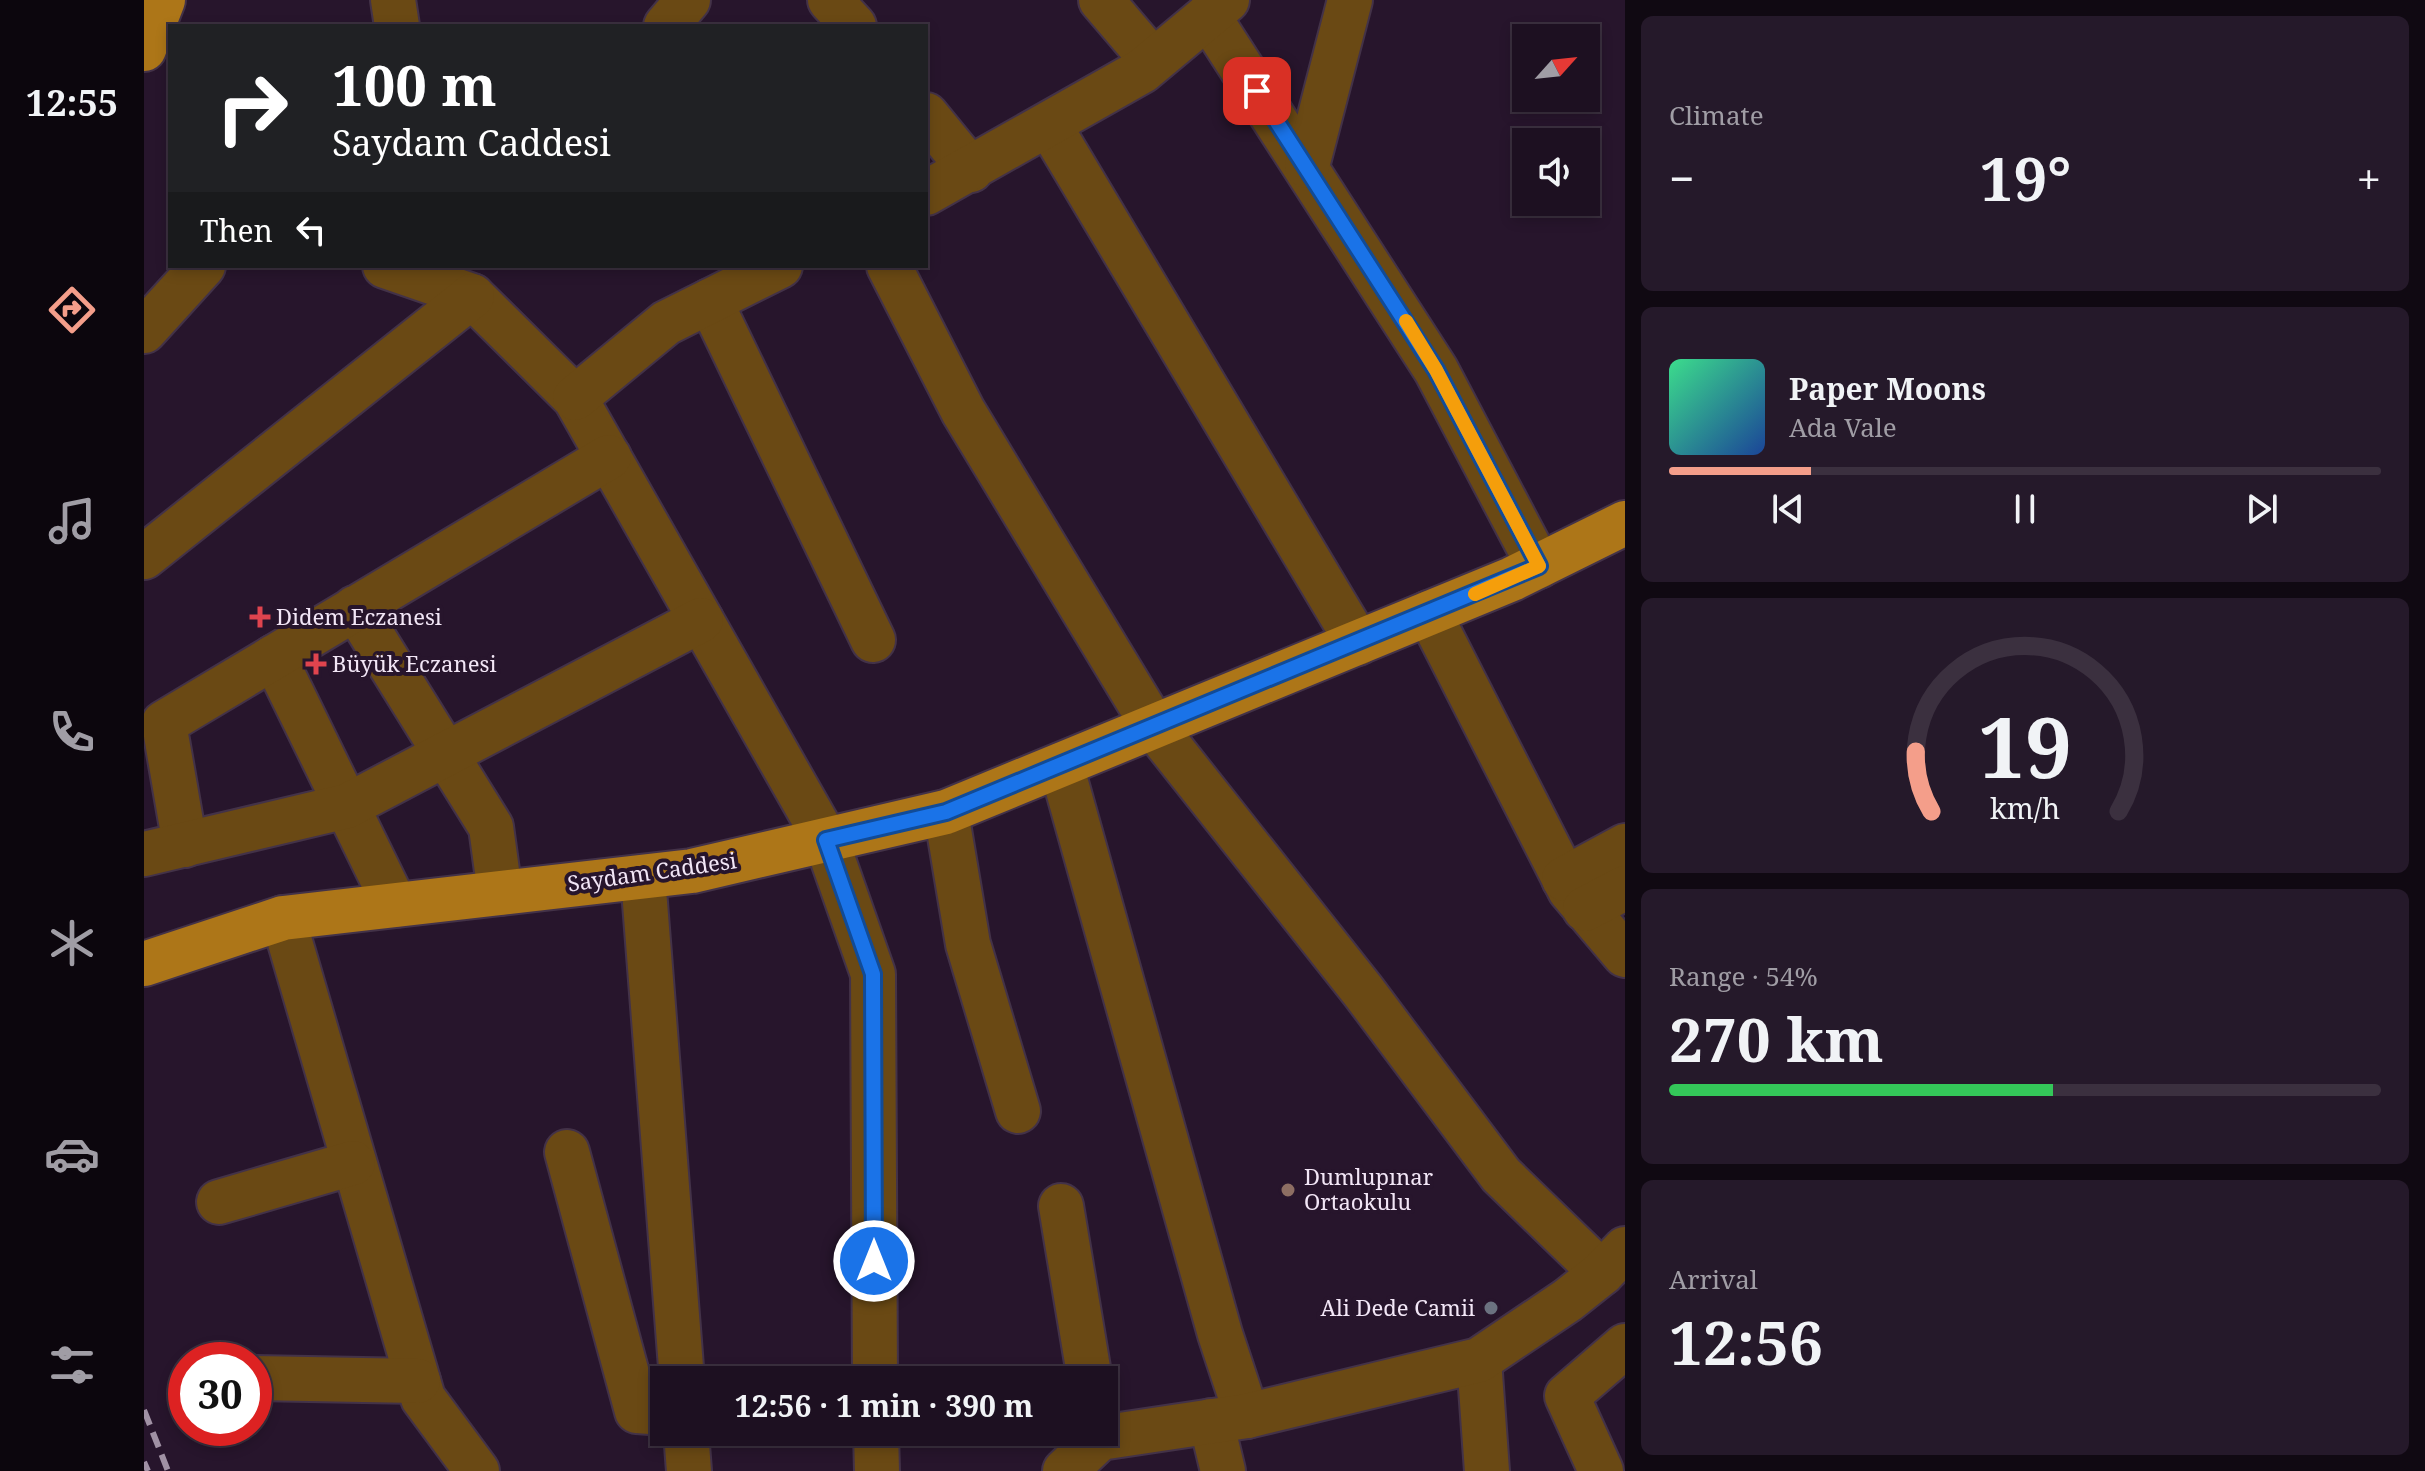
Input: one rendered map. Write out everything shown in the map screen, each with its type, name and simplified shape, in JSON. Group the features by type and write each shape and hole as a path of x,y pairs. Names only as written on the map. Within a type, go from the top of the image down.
{"main road":[{"path":"144,49 163,0"},
{"name":"Saydam Caddesi","path":"147,962 283,918 692,871 946,812 1429,613 1539,566 1625,523"}],"street":[{"path":"163,0 181,24"},
{"path":"393,0 397,24"},
{"path":"668,24 688,0"},
{"path":"830,0 852,24"},
{"path":"1101,0 1153,61"},
{"path":"1307,166 1350,0"},
{"path":"928,192 1049,125 1153,61 1218,8 1307,166 1436,370 1539,566"},
{"path":"928,117 971,170"},
{"path":"1049,125 1358,643"},
{"path":"144,331 201,268"},
{"path":"391,268 472,296 575,398 826,840 873,974 875,1366"},
{"path":"890,268 963,411 1154,727 1363,991 1501,1175 1614,1261 1479,1360 1229,1418 1118,1433"},
{"path":"575,398 666,323 742,279 873,640"},
{"path":"144,557 472,296"},
{"path":"609,457 164,723 165,849 347,806 701,620"},
{"path":"355,608 491,827 500,893"},
{"path":"1429,613 1574,894 1625,955"},
{"path":"274,657 395,905"},
{"path":"1061,765 1220,1334 1229,1418 1223,1471"},
{"path":"946,812 968,944 1018,1111"},
{"path":"1574,894 1625,846"},
{"path":"643,877 681,1366"},
{"path":"1574,894 1625,888"},
{"path":"283,918 423,1398 477,1471"},
{"path":"567,1152 637,1411 650,1412"},
{"path":"219,1202 353,1163"},
{"path":"1061,1206 1088,1366"},
{"path":"1601,1471 1567,1396 1625,1346"},
{"path":"1479,1360 1487,1471"},
{"path":"272,1378 418,1381"},
{"path":"687,1446 689,1471"},
{"path":"876,1446 877,1471"},
{"path":"1065,1471 1089,1446"}],"railway":[{"path":"144,1410 168,1471"},
{"path":"144,1462 148,1471"}],"slow traffic":[{"path":"1406,321 1436,370 1539,566 1475,594"}],"place":[{"name":"Didem Eczanesi","path":"260,617"},
{"name":"Büyük Eczanesi","path":"316,664"},
{"name":"Dumlupınar Ortaokulu","path":"1288,1190"},
{"name":"Ali Dede Camii","path":"1491,1308"}],"route":[{"path":"874,1261 873,974 826,840 946,812 1539,566 1436,370 1257,91"}]}
